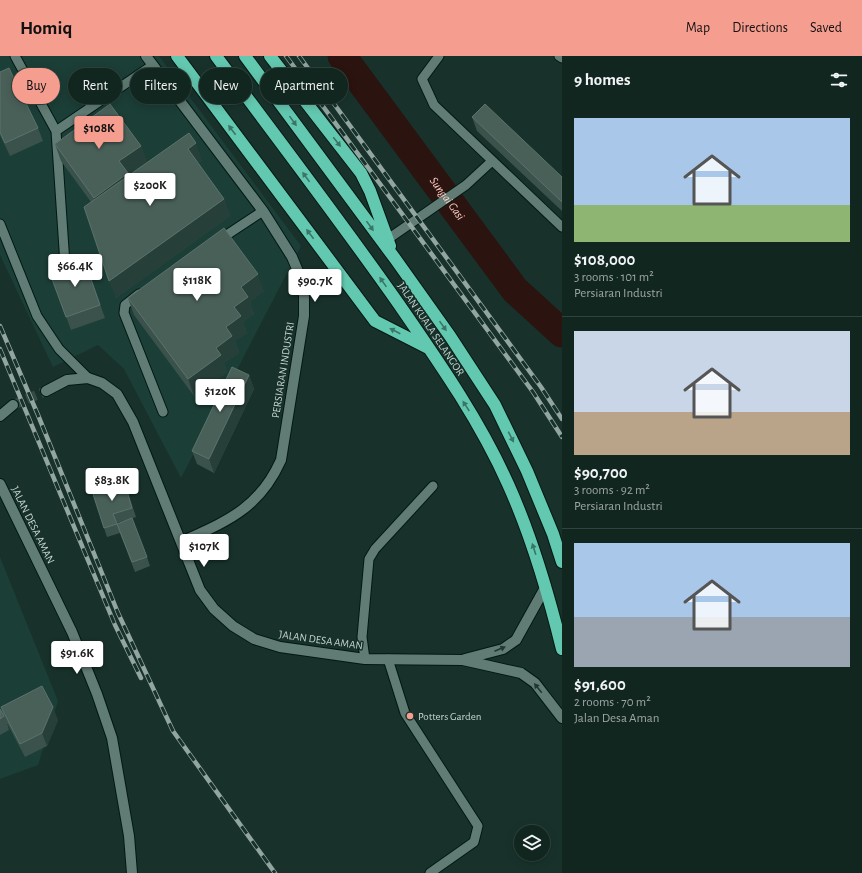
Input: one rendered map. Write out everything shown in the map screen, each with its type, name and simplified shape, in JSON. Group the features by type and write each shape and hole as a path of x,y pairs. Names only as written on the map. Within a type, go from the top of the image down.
{"highway":[{"path":"177,56 375,321 429,348"},
{"name":"JALAN KUALA SELANGOR","path":"216,56 377,274 429,348 472,414 508,483 532,542 546,586 562,649"},
{"name":"JALAN KUALA SELANGOR","path":"245,56 396,260 450,336 494,405 528,471 553,534 562,562"},
{"path":"270,56 361,173 370,191 396,260"}],"street":[{"name":"PERSIARAN INDUSTRI","path":"146,56 263,211 292,257 300,276 304,296 304,316 281,460 266,486 251,504 231,519 181,542"},
{"name":"JALAN DESA AMAN","path":"46,390 67,380 88,378 102,383 117,394 133,422 200,590 214,609 233,626 254,639 280,648 365,659 463,660 521,673 534,683 562,718"},
{"path":"0,416 13,405"},
{"name":"JALAN DESA AMAN","path":"0,484 72,632 97,694 112,738 129,836 132,873"},
{"name":"JALAN DESA AMAN","path":"463,660 503,649 516,640 546,586"}],"lane":[{"path":"15,56 56,131 64,264"},
{"path":"439,56 422,79 434,105 562,227"},
{"path":"56,131 153,65"},
{"path":"388,239 466,185 492,161"},
{"path":"212,246 263,211"},
{"path":"0,224 37,316 59,349 88,378"},
{"path":"147,289 124,305 124,313 163,412"},
{"path":"365,659 362,637 369,559 375,549 433,486"},
{"path":"388,659 405,713 478,826 474,842 430,873"}],"shaded area":[{"path":"0,56 159,56 168,68 130,68 130,104 191,104 191,99 301,246 181,478 124,369 98,345 53,367 0,255"},
{"path":"0,557 58,701 38,765 0,779"}],"building":[{"path":"9,68 12,74 12,104 26,104 38,128 5,143 0,132 0,72"},
{"path":"110,104 141,146 119,161 128,173 94,198 55,144"},
{"path":"485,104 562,177 562,202 472,117"},
{"path":"189,133 196,143 188,149 224,199 109,281 84,207"},
{"path":"224,228 258,274 241,287 248,297 234,307 241,316 226,327 232,336 216,348 221,355 188,379 128,298"},
{"path":"84,259 100,305 66,317 49,271"},
{"path":"232,367 249,375 209,459 192,451"},
{"path":"124,481 132,508 113,514 117,524 104,528 92,491"},
{"path":"132,518 147,557 132,562 117,524"},
{"path":"42,686 53,707 42,733 20,744 1,707"},
{"path":"0,709 4,716 0,719"}],"waterway":[{"name":"Sungai Gasi","path":"342,56 515,290 562,333"}],"tunnel":[{"path":"13,405 46,391"}],"railway":[{"path":"286,56 533,392 562,437"},
{"path":"299,56 541,387 562,419"},
{"path":"0,326 38,415 118,613 173,731 275,873"},
{"path":"0,349 115,625 141,678"}],"place":[{"name":"Potters Garden","path":"410,716"}]}
